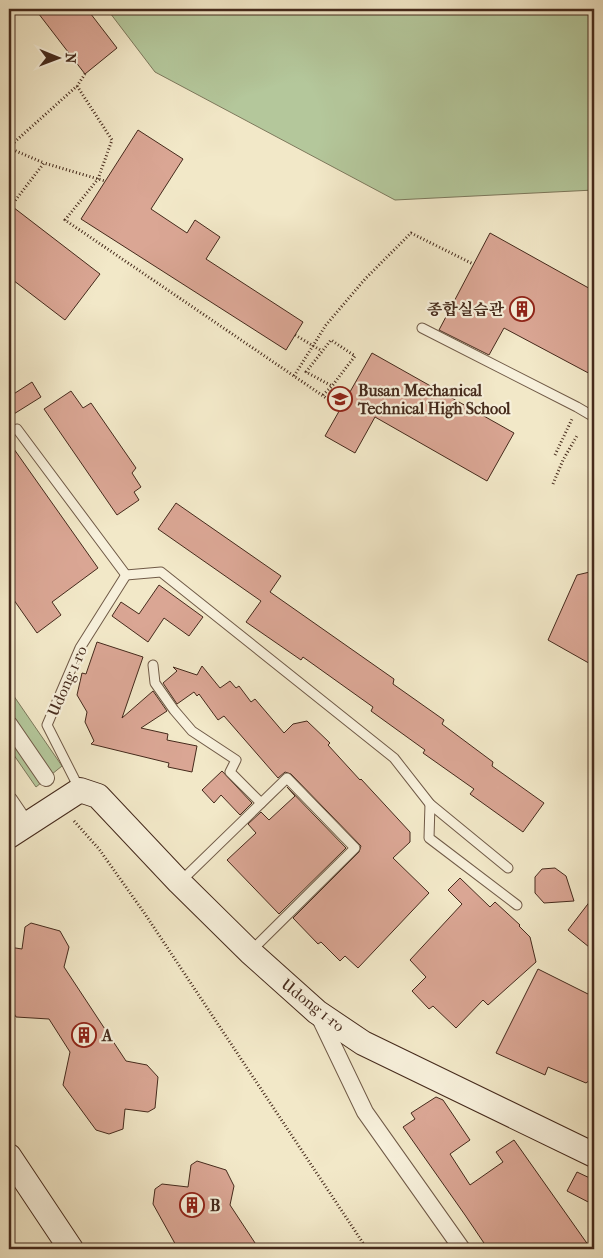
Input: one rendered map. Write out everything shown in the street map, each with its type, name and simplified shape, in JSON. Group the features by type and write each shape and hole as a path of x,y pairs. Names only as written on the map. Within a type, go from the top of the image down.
{"street":[{"path":"9,724 46,778"},
{"path":"9,800 17,831 71,796"},
{"name":"Udong 1-ro","path":"71,796 98,796 179,882 250,952 317,1012 363,1042 590,1149"},
{"path":"317,1012 365,1112 462,1249"},
{"path":"9,1156 71,1249"}],"lane":[{"path":"422,328 594,417"},
{"path":"17,428 126,575 161,572 394,758 430,804 508,868"},
{"name":"Udong 1-ro","path":"71,796 47,725 80,648 126,575"},
{"path":"153,665 155,683 174,710 192,731 236,760 230,772 261,803"},
{"path":"179,882 287,778 355,848 250,952"},
{"path":"430,804 429,838 517,904"}],"path":[{"path":"85,74 77,86 9,147 44,163 105,181"},
{"path":"77,86 112,140 98,179 65,220 335,404"},
{"path":"11,206 44,163"},
{"path":"294,376 326,325 365,279 411,233 473,264"},
{"path":"295,335 322,351"},
{"path":"323,395 332,386 355,356 331,340 306,372 332,386"},
{"path":"555,455 568,429"},
{"path":"554,484 563,460 578,434"},
{"path":"71,796 71,818 99,849 145,914 367,1249"}],"green space":[{"path":"107,9 594,9 594,190 395,200 155,72"},
{"path":"9,689 62,766 36,787 9,748"}],"building":[{"path":"35,9 87,9 117,48 85,74"},
{"path":"138,130 183,159 151,209 187,233 195,220 220,237 206,259 303,322 286,350 81,219"},
{"path":"9,204 100,274 65,320 9,277"},
{"name":"종합실습관","path":"490,233 594,291 594,376 504,328 489,355 439,330"},
{"path":"372,353 514,433 487,481 375,417 355,453 325,436"},
{"path":"32,382 41,397 9,417 9,397"},
{"path":"71,391 83,408 91,403 136,468 132,473 141,487 134,492 139,500 117,515 44,409"},
{"path":"9,442 98,568 52,602 61,615 37,633 9,593"},
{"path":"176,503 281,576 270,592 394,679 393,684 444,720 442,724 493,762 492,766 544,803 523,832 470,794 474,789 423,753 425,750 371,711 373,707 303,657 301,660 246,622 261,601 158,529"},
{"path":"594,571 594,666 548,640 577,575"},
{"path":"159,585 203,617 189,636 164,618 148,642 112,616 121,602 139,614"},
{"path":"97,642 143,657 122,718 153,691 167,711 141,728 168,734 167,740 197,746 192,772 168,767 169,763 91,744 94,741 85,722 87,712 77,695 82,673 86,674"},
{"path":"202,666 220,688 230,681 236,688 239,686 251,702 255,699 284,733 293,724 307,721 330,743 328,745 410,832 410,842 393,858 429,893 358,968 345,956 340,961 321,942 318,944 293,918 359,852 361,846 291,774 285,772 278,778 224,716 218,720 199,694 197,696 194,692 177,704 163,683 177,671 173,667 197,675"},
{"path":"222,771 252,803 240,815 221,795 214,803 202,790"},
{"path":"287,787 346,848 279,914 227,860 256,833 248,824 261,812 269,820 295,796"},
{"path":"555,868 566,876 574,901 544,903 535,893 535,877 542,869"},
{"path":"460,878 490,907 495,902 520,925 530,937 536,962 488,1005 483,1000 456,1028 433,1006 429,1009 412,991 426,977 410,960 462,904 448,890"},
{"path":"594,896 594,951 568,930"},
{"name":"A","path":"31,923 60,931 69,947 64,967 126,1061 147,1065 158,1077 155,1108 148,1112 125,1109 123,1129 109,1134 96,1130 63,1085 70,1052 49,1019 16,1017 9,1004 9,947 22,949 25,927"},
{"path":"538,969 594,997 594,1077 586,1083 548,1067 545,1075 496,1053"},
{"path":"436,1097 443,1100 470,1140 450,1154 470,1185 503,1162 496,1152 514,1140 591,1249 488,1249 403,1127 415,1119 411,1113"},
{"name":"B","path":"197,1161 226,1170 234,1186 230,1205 259,1249 178,1249 153,1204 155,1189 162,1184 188,1187 191,1165"},
{"path":"577,1172 594,1180 594,1205 567,1191"}],"place":[{"name":"종합실습관","path":"522,309"},
{"name":"Busan Mechanical Technical High School","path":"340,399"},
{"name":"A","path":"84,1035"},
{"name":"B","path":"192,1205"}]}
